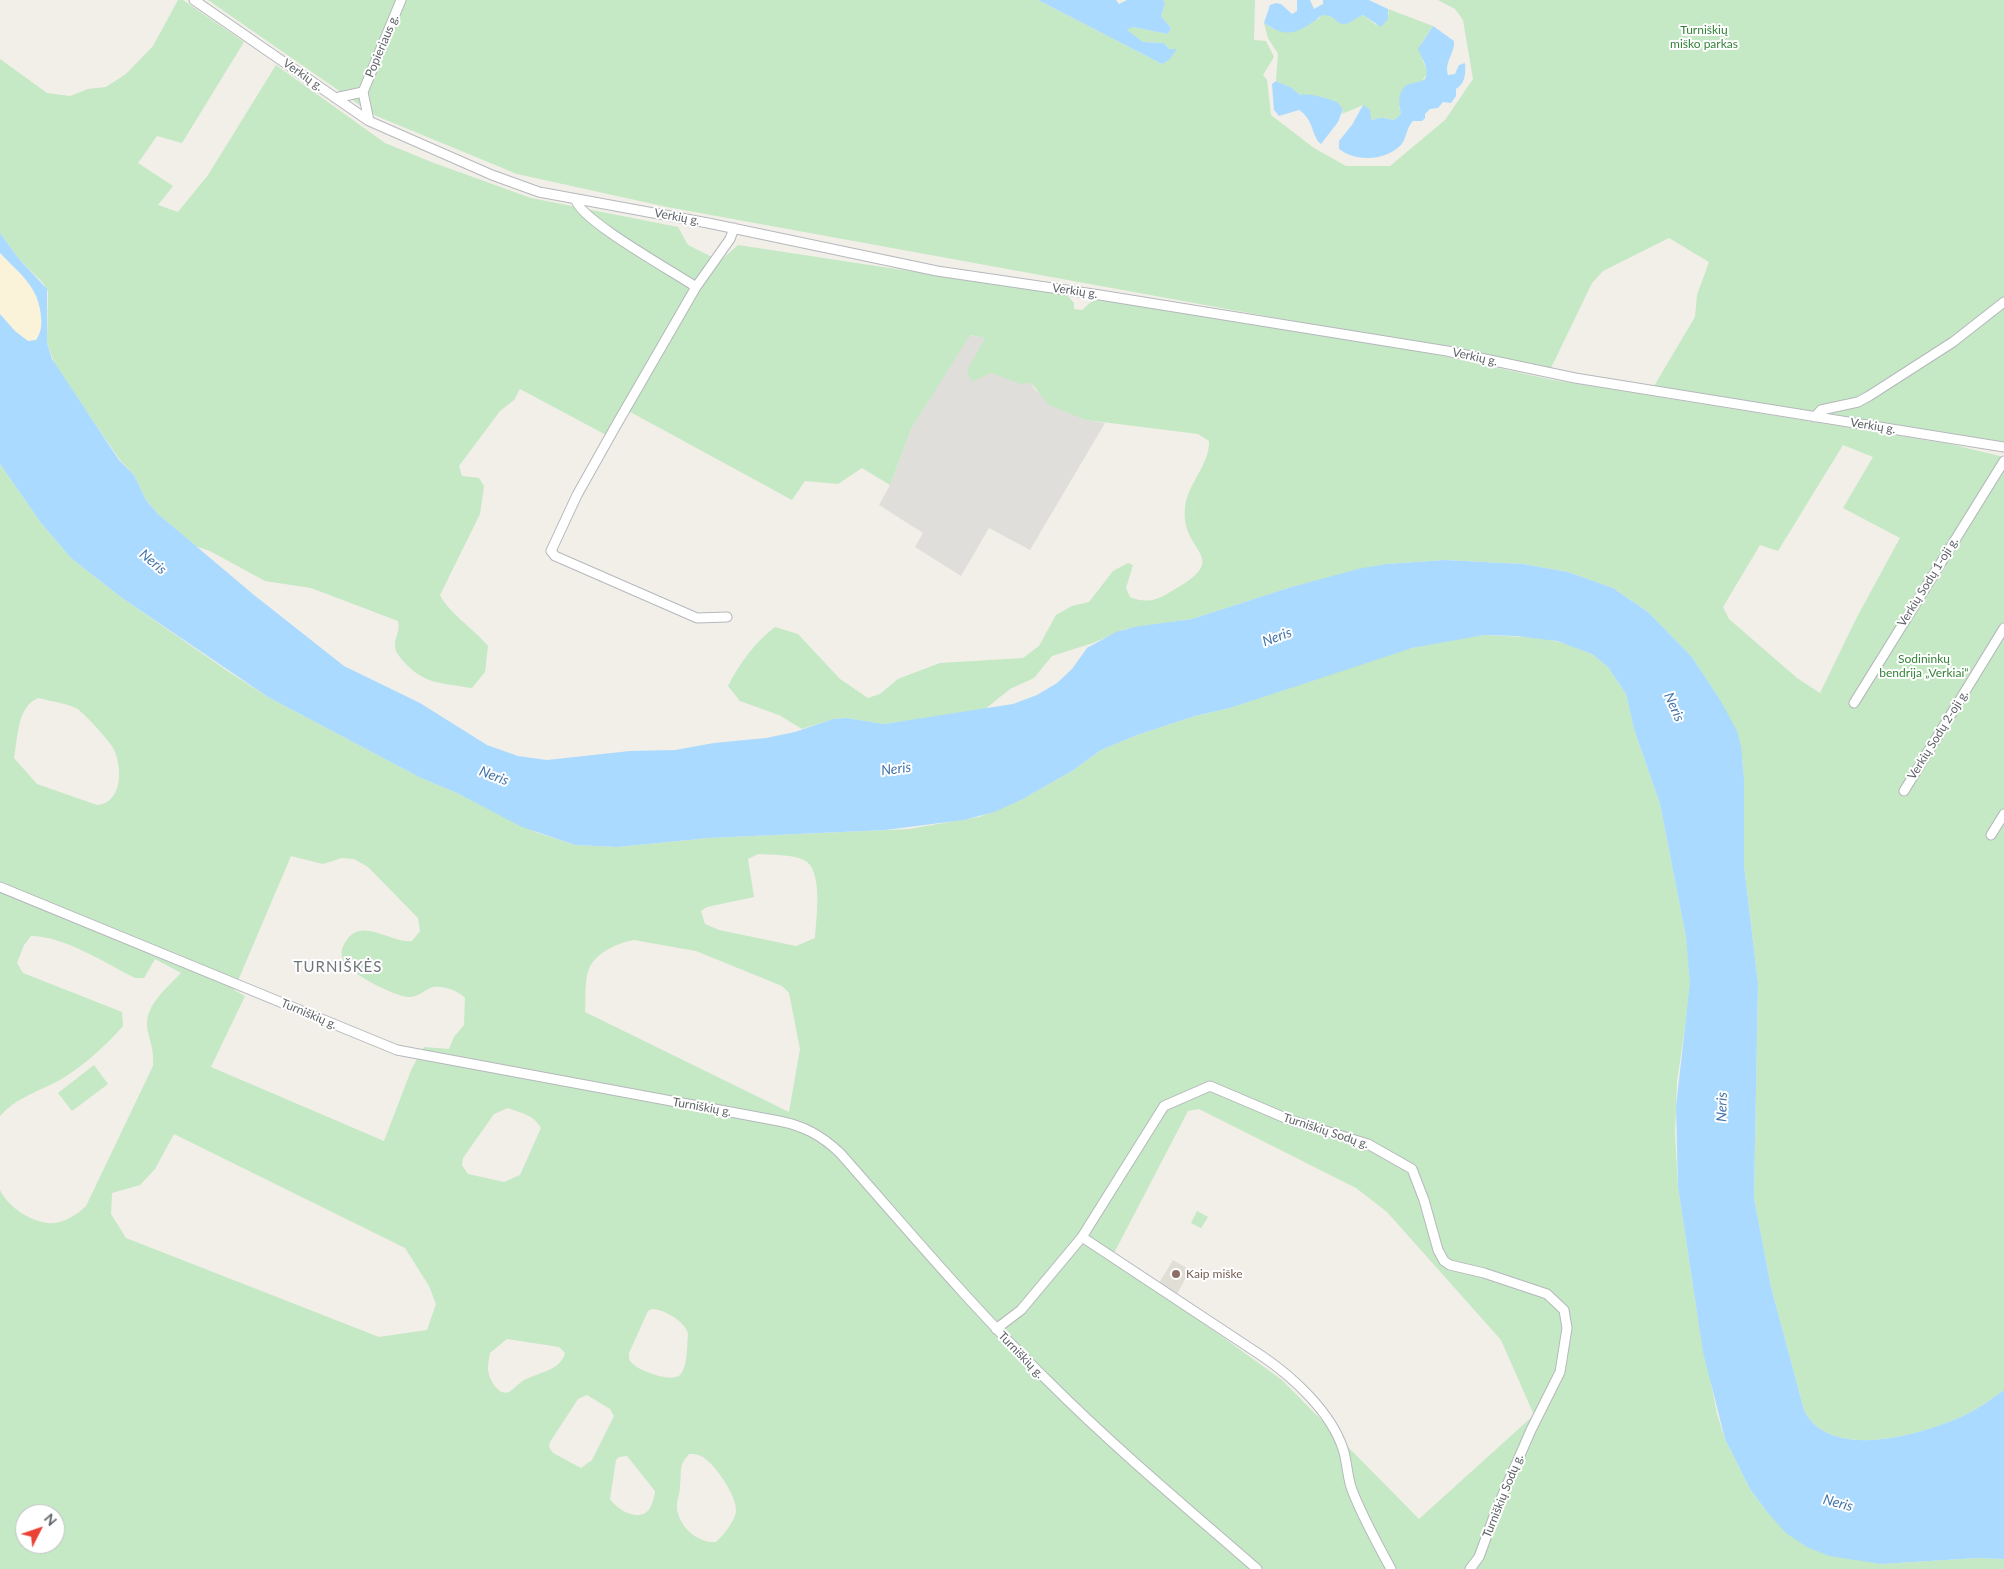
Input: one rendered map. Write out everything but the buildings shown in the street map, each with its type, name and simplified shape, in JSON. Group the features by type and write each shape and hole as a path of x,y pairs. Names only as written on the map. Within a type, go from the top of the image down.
{"street":[{"name":"Verkių g.","path":"194,0 369,121 515,184 576,200 734,228 937,271 1447,351 1576,378 2004,447"},
{"name":"Popieriaus g.","path":"369,121 363,92 401,0"},
{"name":"Popieriaus g.","path":"335,98 363,92"},
{"path":"576,200 577,205 600,225 696,287"},
{"path":"727,617 698,618 556,556 552,551 577,495 614,429 696,287 730,239 734,228"},
{"path":"1815,417 1821,410 1858,402 1869,396 1952,342 2004,302"},
{"name":"Verkių Sodų 1-oji g.","path":"1854,703 2004,461"},
{"name":"Verkių Sodų 2-oji g.","path":"1904,791 2004,628"},
{"path":"1990,835 2004,814"},
{"name":"Turniškių g.","path":"0,887 397,1050 779,1121 810,1130 840,1153 996,1329 1113,1444 1257,1569"},
{"name":"Turniškių Sodų g.","path":"996,1329 1021,1310 1082,1237 1164,1106 1210,1086 1290,1120 1368,1144 1412,1169 1424,1200 1438,1250 1444,1262 1547,1294 1560,1305 1566,1318 1567,1328 1560,1372 1516,1465 1479,1557 1470,1569"},
{"path":"1082,1237 1268,1360 1306,1392 1325,1416 1343,1448 1351,1487 1391,1569"}],"shaded area":[{"path":"969,335 985,338 979,351 991,373 1031,383 1035,390 1086,420 1105,423 1030,550 989,528 961,576 915,547 923,533 879,505 890,485 911,429"},
{"name":"Kaip miške","path":"1173,1260 1190,1270 1177,1294 1159,1283"}],"green space":[{"name":"Sodininkų bendrija „Verkiai“","path":"178,0 183,0 244,42 182,143 157,136 138,163 173,186 158,205 178,212 208,175 276,65 385,143 531,198 678,227 688,245 720,261 738,245 1067,295 1074,303 1074,309 1082,310 1091,302 1100,299 1420,351 1553,380 1950,444 2004,457 2004,1390 1965,1415 1926,1430 1879,1440 1856,1440 1834,1436 1817,1426 1804,1410 1771,1287 1754,1198 1758,983 1744,866 1743,762 1719,698 1692,657 1648,612 1613,588 1568,572 1523,564 1445,560 1386,564 1288,588 1192,619 1125,629 1093,643 1052,656 1034,678 1010,689 984,710 884,724 846,718 833,719 802,729 779,715 740,701 728,686 748,654 775,627 798,634 840,679 868,698 880,694 898,679 940,663 1023,658 1039,646 1056,615 1072,606 1089,602 1113,571 1128,563 1133,565 1126,588 1130,597 1147,601 1167,594 1200,570 1202,561 1186,523 1185,508 1190,491 1206,458 1209,441 1198,434 1086,420 1049,405 1031,383 1021,384 991,373 972,382 967,371 985,338 970,335 911,429 890,485 862,468 838,484 805,481 792,500 623,408 608,436 520,389 514,400 500,411 459,466 462,476 479,478 484,486 480,514 440,595 449,608 488,646 485,672 472,688 444,684 428,679 412,670 396,652 395,644 399,628 398,621 311,588 265,581 210,551 195,546 158,514 146,500 134,475 120,460 55,365 47,343 48,292 43,283 19,259 0,233 0,59 47,93 70,96 88,89 106,87 126,74 153,46","holes":["1843,445 1873,457 1843,508 1900,538 1857,617 1820,693 1797,678 1729,619 1723,607 1760,545 1778,551"]},
{"name":"Turniškių miško parkas","path":"208,0 1038,0 1162,64 1169,49 1164,43 1143,42 1126,30 1133,27 1168,34 1171,28 1161,16 1165,4 1163,0 1255,0 1254,40 1266,41 1274,57 1263,75 1267,80 1271,115 1314,148 1346,166 1390,166 1445,120 1473,79 1463,20 1455,9 1438,0 2004,0 2004,442 1654,386 1695,317 1697,295 1709,262 1669,238 1603,271 1592,283 1551,368 667,207 517,174 374,115"},
{"path":"1388,9 1433,26 1421,44 1423,61 1428,73 1421,82 1409,84 1399,107 1401,113 1394,120 1380,118 1371,120 1363,105 1342,114 1343,109 1326,98 1300,95 1292,88 1276,81 1278,54 1268,38 1264,23 1273,29 1318,19 1322,15 1328,15 1340,23 1363,15 1376,25 1389,14"},
{"path":"0,464 41,523 71,558 122,598 229,672 268,697 419,777 457,793 535,832 575,845 617,847 709,838 909,829 979,817 1021,800 1072,771 1101,750 1137,735 1195,716 1230,708 1394,652 1449,640 1484,635 1543,638 1570,645 1592,654 1608,667 1626,694 1634,729 1660,804 1686,937 1690,973 1690,993 1677,1082 1675,1133 1678,1187 1696,1306 1717,1414 1725,1439 1750,1489 1768,1513 1882,1564 1977,1558 2004,1559 2004,1569 0,1569 0,1190 8,1202 20,1212 41,1222 53,1223 68,1219 86,1206 153,1066 153,1052 147,1023 149,1014 162,992 181,973 155,959 144,978 135,978 70,945 44,937 31,936 24,945 17,963 23,973 122,1012 123,1026 81,1066 61,1079 18,1101 0,1116","holes":["38,698 76,708 90,720 111,744 118,764 119,782 112,798 106,803 97,805 37,784 14,758 22,715 31,702","758,854 788,856 804,860 810,865 817,884 815,938 796,946 719,930 705,924 701,911 707,907 754,897 748,859","291,856 323,864 342,858 354,859 368,867 418,918 420,931 412,941 395,939 368,931 360,931 353,934 346,941 342,949 342,958 345,964 372,983 403,996 415,996 434,987 444,987 453,990 465,998 464,1025 454,1037 449,1049 424,1047 412,1068 384,1141 211,1067 245,996 234,990","634,940 696,951 782,986 789,993 800,1049 789,1112 585,1012 587,974 592,963 602,953 621,943","508,1108 531,1117 541,1128 520,1175 504,1182 468,1174 462,1165 463,1158 494,1114","1199,1109 1356,1188 1387,1212 1501,1340 1534,1415 1419,1519 1282,1380 1112,1257 1188,1111","174,1134 405,1248 429,1286 436,1304 427,1330 379,1337 126,1238 111,1214 112,1193 140,1185 155,1169","652,1309 673,1316 688,1333 687,1355 683,1371 676,1377 663,1377 642,1370 632,1363 629,1353 648,1311","507,1339 559,1347 565,1353 563,1359 554,1367 524,1380 511,1391 505,1393 501,1392 494,1385 490,1377 488,1369 490,1353","587,1395 610,1409 614,1416 592,1460 581,1468 553,1453 549,1447 550,1442 578,1399","689,1454 696,1454 706,1459 718,1472 733,1496 736,1510 734,1518 716,1542 709,1542 696,1537 686,1528 679,1517 677,1507 681,1469","627,1456 655,1491 651,1506 642,1514 637,1515 625,1512 610,1499 616,1460 619,1457"]},
{"path":"94,1065 108,1084 72,1111 58,1093"},
{"path":"1197,1211 1208,1217 1201,1228 1191,1223"}],"sand":[{"path":"0,253 27,282 37,297 41,323 40,332 36,340 31,341 20,337 0,314"}],"water":[{"path":"1038,0 1116,0 1119,4 1127,0 1163,0 1165,4 1161,16 1171,28 1168,34 1133,27 1127,30 1143,42 1164,43 1169,49 1177,49 1169,60 1162,64"},
{"path":"1297,0 1310,0 1314,9 1323,4 1323,0 1369,0 1388,9 1388,19 1381,27 1363,15 1342,24 1330,16 1323,15 1307,26 1290,33 1278,31 1264,23 1270,5 1281,4 1292,14 1297,11"},
{"path":"1433,26 1454,41 1447,66 1448,75 1455,74 1459,65 1465,63 1464,78 1456,89 1456,96 1451,103 1443,102 1438,108 1430,109 1422,121 1413,121 1401,145 1387,154 1379,157 1362,158 1339,149 1339,141 1352,125 1363,105 1370,110 1371,120 1382,118 1393,120 1399,116 1401,113 1400,97 1405,86 1425,79 1427,72 1418,49"},
{"path":"1276,81 1292,88 1300,95 1314,95 1337,102 1343,109 1338,122 1321,144 1308,119 1299,110 1279,116 1274,110 1272,84"},
{"name":"Neris","path":"0,233 19,259 47,289 47,343 52,359 119,460 134,475 146,500 158,514 254,595 344,666 420,703 487,745 518,756 547,760 630,751 675,750 714,743 766,738 795,732 833,719 846,718 884,724 1013,704 1037,695 1057,683 1072,669 1087,648 1116,632 1134,627 1192,619 1288,588 1358,569 1386,564 1445,560 1523,564 1568,572 1613,588 1648,612 1692,657 1719,698 1737,731 1741,746 1744,780 1744,866 1758,983 1754,1198 1771,1287 1804,1410 1817,1426 1834,1436 1856,1440 1879,1440 1926,1430 1965,1415 2004,1390 2004,1559 1977,1558 1882,1564 1829,1556 1807,1547 1786,1533 1768,1513 1750,1489 1725,1439 1703,1352 1678,1187 1676,1106 1690,983 1686,937 1660,804 1634,729 1626,694 1608,667 1592,654 1557,641 1516,636 1484,635 1412,648 1230,708 1195,716 1137,735 1101,750 1072,771 1021,800 994,812 964,820 885,830 709,838 617,847 575,845 522,827 457,793 419,777 268,697 122,598 71,558 41,523 0,464 0,314 15,331 28,341 36,340 40,332 41,323 37,297 27,282 0,253"}],"place":[{"name":"Kaip miške","path":"1176,1274"}],"district":[{"name":"TURNIŠKĖS","path":"338,967"}]}
